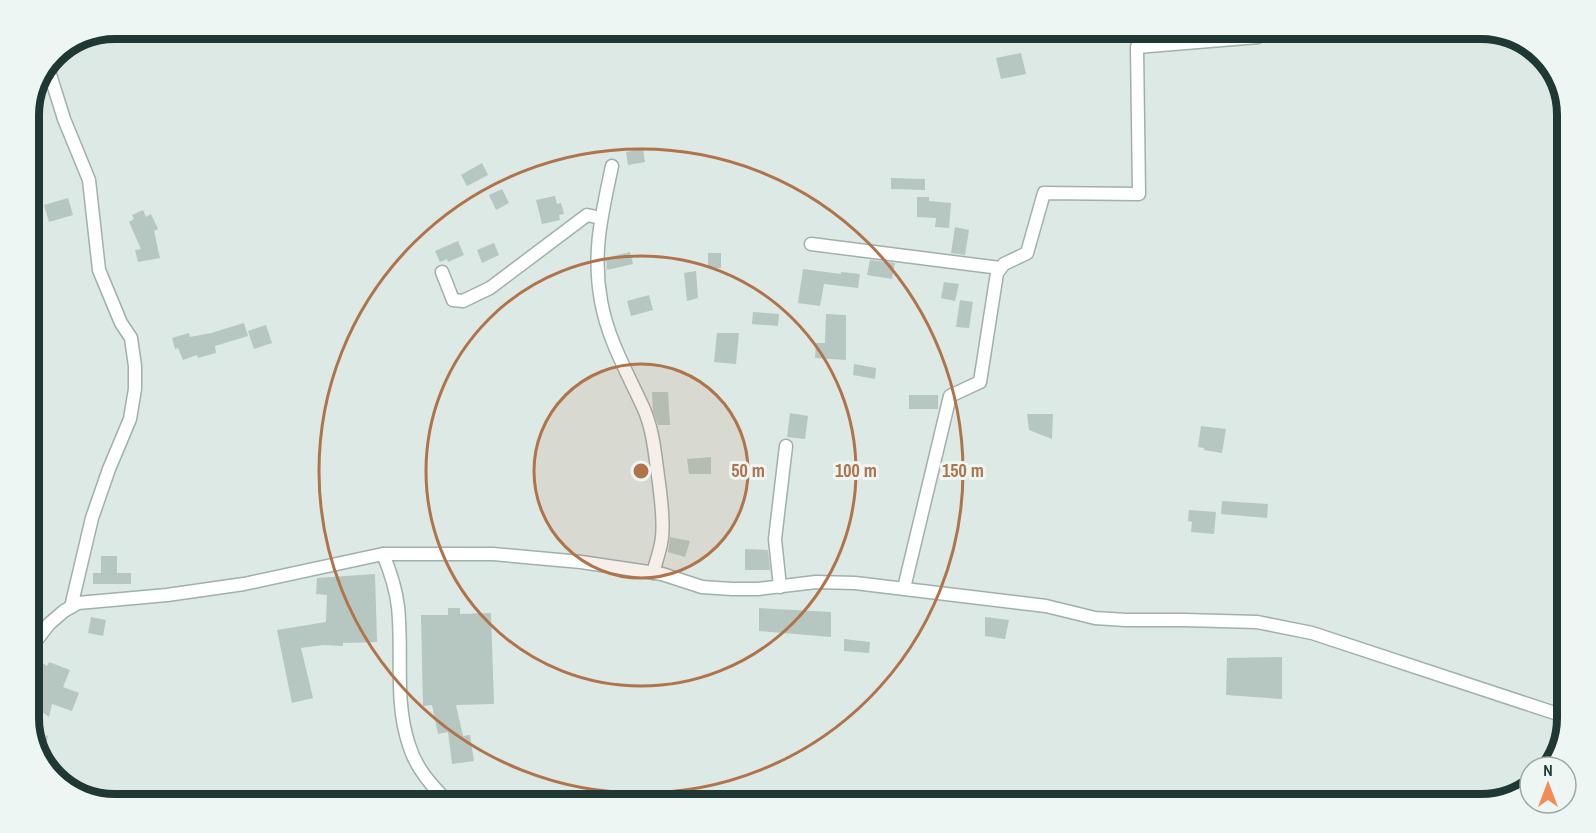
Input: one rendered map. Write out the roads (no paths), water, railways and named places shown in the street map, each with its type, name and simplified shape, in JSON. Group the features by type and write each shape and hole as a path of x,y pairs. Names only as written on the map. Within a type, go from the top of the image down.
{"street":[{"path":"904,588 950,396 980,382 997,273 1004,264 1027,253 1044,193 1138,195 1137,48 1236,39"},
{"path":"50,76 64,119 89,180 99,270 121,323 131,338 135,366 135,389 129,419 92,518 71,607"},
{"path":"612,166 598,232 597,261 601,301 608,328 644,410 655,446 663,519 662,540 652,573"},
{"path":"442,272 453,300 463,301 490,288 587,215 601,218"},
{"path":"811,244 1000,268"},
{"path":"780,587 776,538 786,446"},
{"path":"383,554 394,585 398,608 402,706 409,747 429,783 440,794"},
{"path":"39,638 50,624 78,603 167,595 244,584 383,554 493,554 581,562 652,573 702,586 732,589 780,587 816,582 904,588 1046,606 1095,618 1126,621 1229,621 1287,627 1312,633 1557,713"}]}
